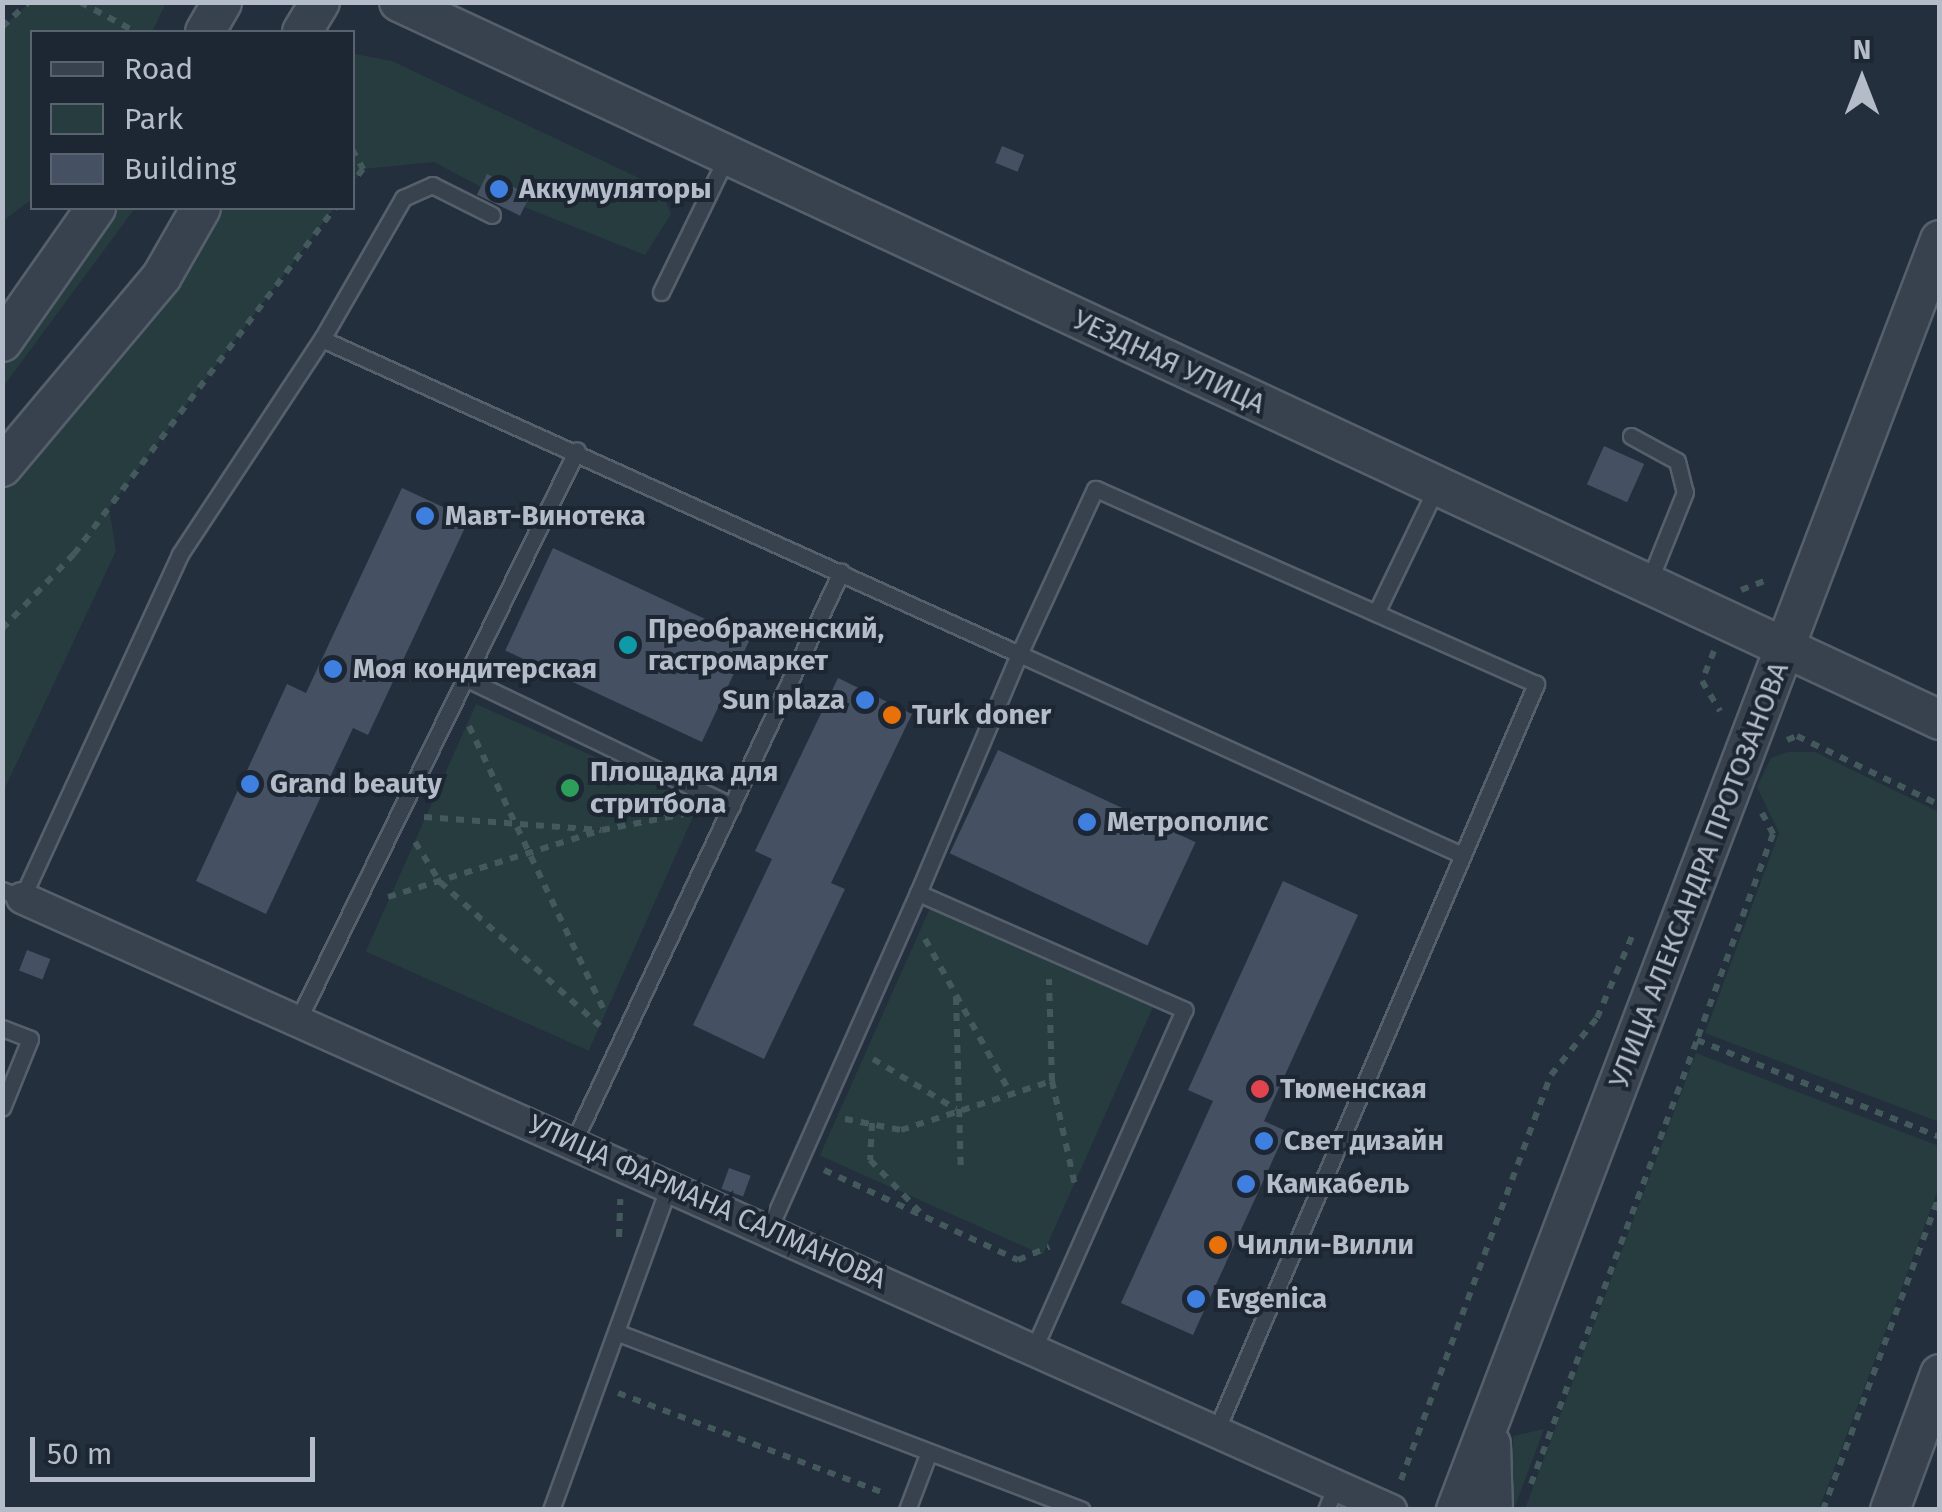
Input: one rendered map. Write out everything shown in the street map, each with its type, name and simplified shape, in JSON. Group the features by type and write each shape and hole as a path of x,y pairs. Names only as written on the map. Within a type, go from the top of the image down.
{"street":[{"path":"206,30 222,2"},
{"path":"303,30 320,2"},
{"name":"УЕЗДНАЯ УЛИЦА","path":"399,2 1940,720"},
{"path":"2,342 95,210"},
{"path":"2,467 162,276 200,210"},
{"name":"УЛИЦА АЛЕКСАНДРА ПРОТОЗАНОВА","path":"1456,1510 1940,240"},
{"name":"УЛИЦА ФАРМАНА САЛМАНОВА","path":"12,894 299,1018 1216,1431 1331,1497 1390,1510"},
{"path":"1890,1510 1939,1375"},
{"path":"1492,1421 1494,1510"}],"lane":[{"path":"661,292 727,156"},
{"path":"12,894 180,554 322,339 403,198 432,185 492,215"},
{"path":"322,339 577,450 1462,854"},
{"path":"1630,436 1677,461 1686,492 1648,585"},
{"path":"299,1018 577,450"},
{"path":"1376,614 1436,486"},
{"path":"769,1229 910,912 1018,654 1095,489 1536,684 1216,1431"},
{"path":"574,1141 842,572"},
{"path":"465,678 732,806"},
{"path":"918,892 1184,1010 1034,1349"},
{"path":"2,1028 30,1039 2,1108"},
{"path":"551,1510 621,1334 669,1185"},
{"path":"621,1334 928,1457 1081,1510"},
{"path":"909,1506 928,1457"}],"path":[{"path":"2,27 29,2"},
{"path":"80,2 132,30"},
{"path":"355,154 363,168 355,179"},
{"path":"2,628 74,554 332,210"},
{"path":"456,698 620,1044"},
{"path":"1768,748 1796,736 1940,804"},
{"path":"1528,1492 1774,834 1758,804"},
{"path":"353,908 602,830 732,806"},
{"path":"398,815 602,830"},
{"path":"398,815 440,882 620,1044"},
{"path":"910,912 1011,1094"},
{"path":"800,1158 1018,1260 1086,1232 1052,1081 1048,950"},
{"path":"956,996 960,1172"},
{"path":"1390,1510 1551,1075 1597,1018"},
{"path":"1698,1040 1940,1136"},
{"path":"850,1045 958,1110"},
{"path":"820,1115 900,1130 1052,1081"},
{"path":"872,1123 870,1160 926,1218"},
{"path":"619,1247 620,1190"},
{"path":"1823,1510 1940,1194"},
{"path":"600,1386 909,1506"}],"green space":[{"path":"29,3 166,3 153,30 30,30 30,201 3,221 3,27"},
{"path":"355,54 392,61 660,188 671,214 645,255 524,207 529,194 488,175 481,187 434,162 363,169 355,180"},
{"path":"113,210 134,210 3,387 3,363"},
{"path":"220,210 332,210 109,508 116,551 3,792 3,485 79,406 174,286"},
{"path":"476,704 699,803 589,1051 366,952"},
{"path":"1788,752 1815,752 1939,812 1939,1122 1705,1033 1779,833 1757,787 1771,758"},
{"path":"930,908 1153,1007 1043,1255 820,1156"},
{"path":"1696,1053 1939,1146 1939,1187 1819,1509 1525,1509"},
{"path":"1544,1429 1514,1509 1510,1510 1513,1436"}],"building":[{"path":"1002,146 1024,155 1018,172 995,163"},
{"path":"487,174 530,195 520,216 477,195"},
{"path":"1604,446 1644,464 1627,502 1587,484"},
{"path":"402,488 469,519 368,735 353,728 266,914 196,881 287,684 306,693"},
{"name":"Преображенский, гастромаркет","path":"553,548 750,640 702,742 505,650"},
{"path":"838,678 912,714 831,883 845,889 764,1059 693,1025 772,859 755,851"},
{"path":"998,750 1196,842 1147,945 950,853"},
{"path":"1283,881 1358,915 1264,1121 1286,1131 1193,1335 1121,1303 1213,1101 1188,1090"},
{"path":"27,950 50,959 42,979 19,971"},
{"path":"729,1168 751,1176 743,1197 721,1189"}],"place":[{"name":"Аккумуляторы","path":"499,189"},
{"name":"Мавт-Винотека","path":"425,516"},
{"name":"Преображенский, гастромаркет","path":"628,645"},
{"name":"Моя кондитерская","path":"333,669"},
{"name":"Sun plaza","path":"865,700"},
{"name":"Turk doner","path":"892,715"},
{"name":"Grand beauty","path":"250,784"},
{"name":"Площадка для стритбола","path":"570,788"},
{"name":"Метрополис","path":"1087,822"},
{"name":"Тюменская","path":"1260,1089"},
{"name":"Свет дизайн","path":"1264,1141"},
{"name":"Камкабель","path":"1246,1184"},
{"name":"Чилли-Вилли","path":"1218,1245"},
{"name":"Evgenica","path":"1196,1299"}]}
